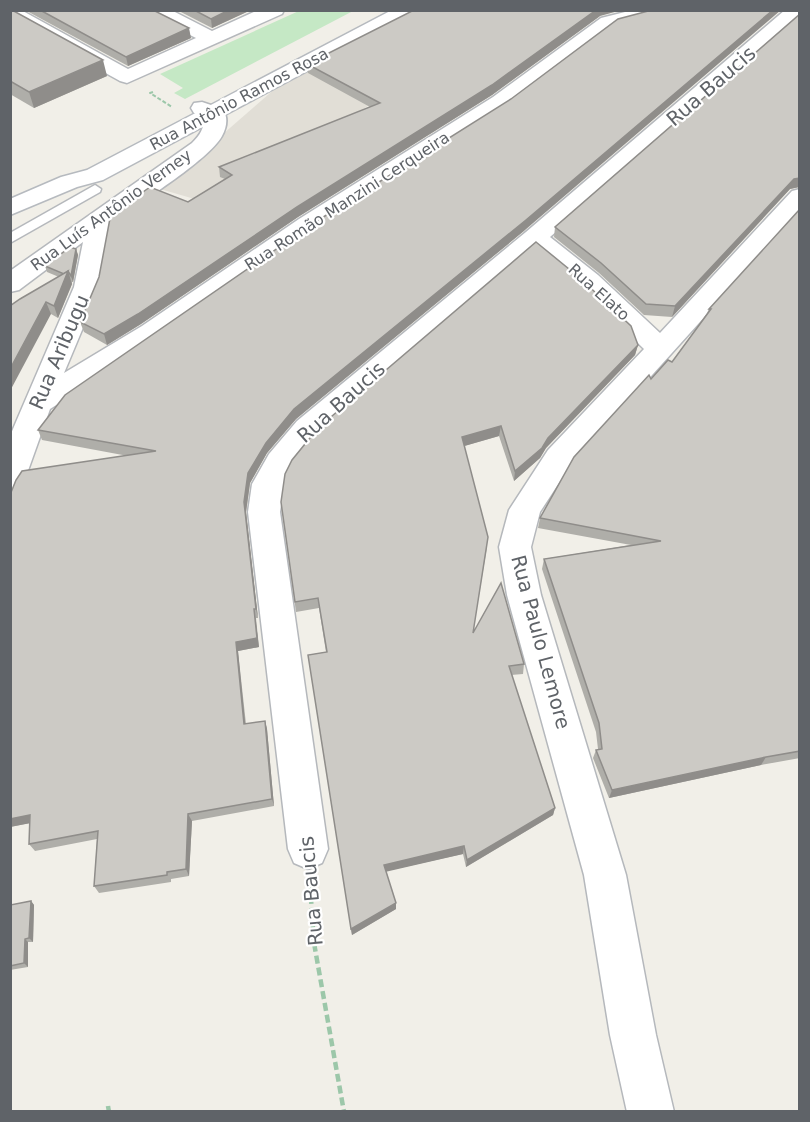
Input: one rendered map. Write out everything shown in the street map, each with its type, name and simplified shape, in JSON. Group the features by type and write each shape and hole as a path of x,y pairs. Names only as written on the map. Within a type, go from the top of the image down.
{"street":[{"path":"155,10 212,39"},
{"path":"10,12 127,77 275,10"},
{"name":"Rua Antônio Ramos Rosa","path":"10,208 113,166 201,112 383,10"},
{"name":"Rua Antônio Ramos Rosa","path":"201,112 407,10"},
{"name":"Rua Romão Manzini Cerqueira","path":"37,403 153,332 308,224 501,102 608,22 659,10"},
{"name":"Rua Baucis","path":"308,849 264,512 268,484 280,462 307,429 535,237 797,10"},
{"name":"Rua Luís Antônio Verney","path":"10,284 43,258 97,224 187,157 210,137 216,121 201,112"},
{"name":"Rua Paulo Lemore","path":"651,1112 633,1035 605,875 524,595 515,547 525,510 559,458 800,196"},
{"name":"Rua Aribugu","path":"10,479 37,403 87,287 93,262 97,224"},
{"name":"Rua Elato","path":"535,237 589,281 661,349"}],"lane":[{"path":"10,239 95,189"}],"path":[{"path":"127,77 129,82 138,87 150,82 160,88 150,93 201,112"},
{"name":"Rua Baucis","path":"308,849 314,943 344,1112"}],"shaded area":[{"path":"420,11 519,17 205,202 160,189 285,80"}],"green space":[{"path":"301,10 353,11 185,99 174,93 183,88 160,74"}],"building":[{"path":"10,10 103,60 29,92 10,81"},
{"path":"40,10 153,10 189,28 126,57"},
{"path":"194,10 229,10 211,19"},
{"path":"414,10 596,10 492,85 297,207 138,314 104,334 80,322 99,277 111,213 130,201 135,201 136,197 150,187 188,202 232,175 219,167 380,103 307,64"},
{"path":"652,10 773,10 526,220 294,409 266,443 248,473 244,502 257,638 236,642 244,724 265,721 272,799 188,814 186,869 167,872 167,875 94,886 98,831 29,844 30,815 10,819 10,495 22,471 156,451 38,430 65,395 317,221 511,99 618,19"},
{"path":"800,14 800,178 794,179 675,306 646,304 601,263 555,227"},
{"path":"800,209 800,751 612,790 596,750 602,749 599,723 544,559 661,541 540,518 574,457 649,375 651,379 668,360 672,362 711,309 709,309"},
{"path":"536,242 580,278 631,326 638,345 548,438 542,448 515,471 501,426 462,437 488,537 473,633 501,583 524,664 509,666 555,808 467,860 464,846 384,865 396,903 351,929 308,655 327,652 318,598 295,602 281,502 285,474 292,460 318,428"},
{"path":"70,247 76,249 71,276 68,271 64,274 45,266"},
{"path":"68,271 54,306 46,302 10,369 10,306"},
{"path":"31,901 29,938 25,939 24,963 10,966 10,905"}]}
